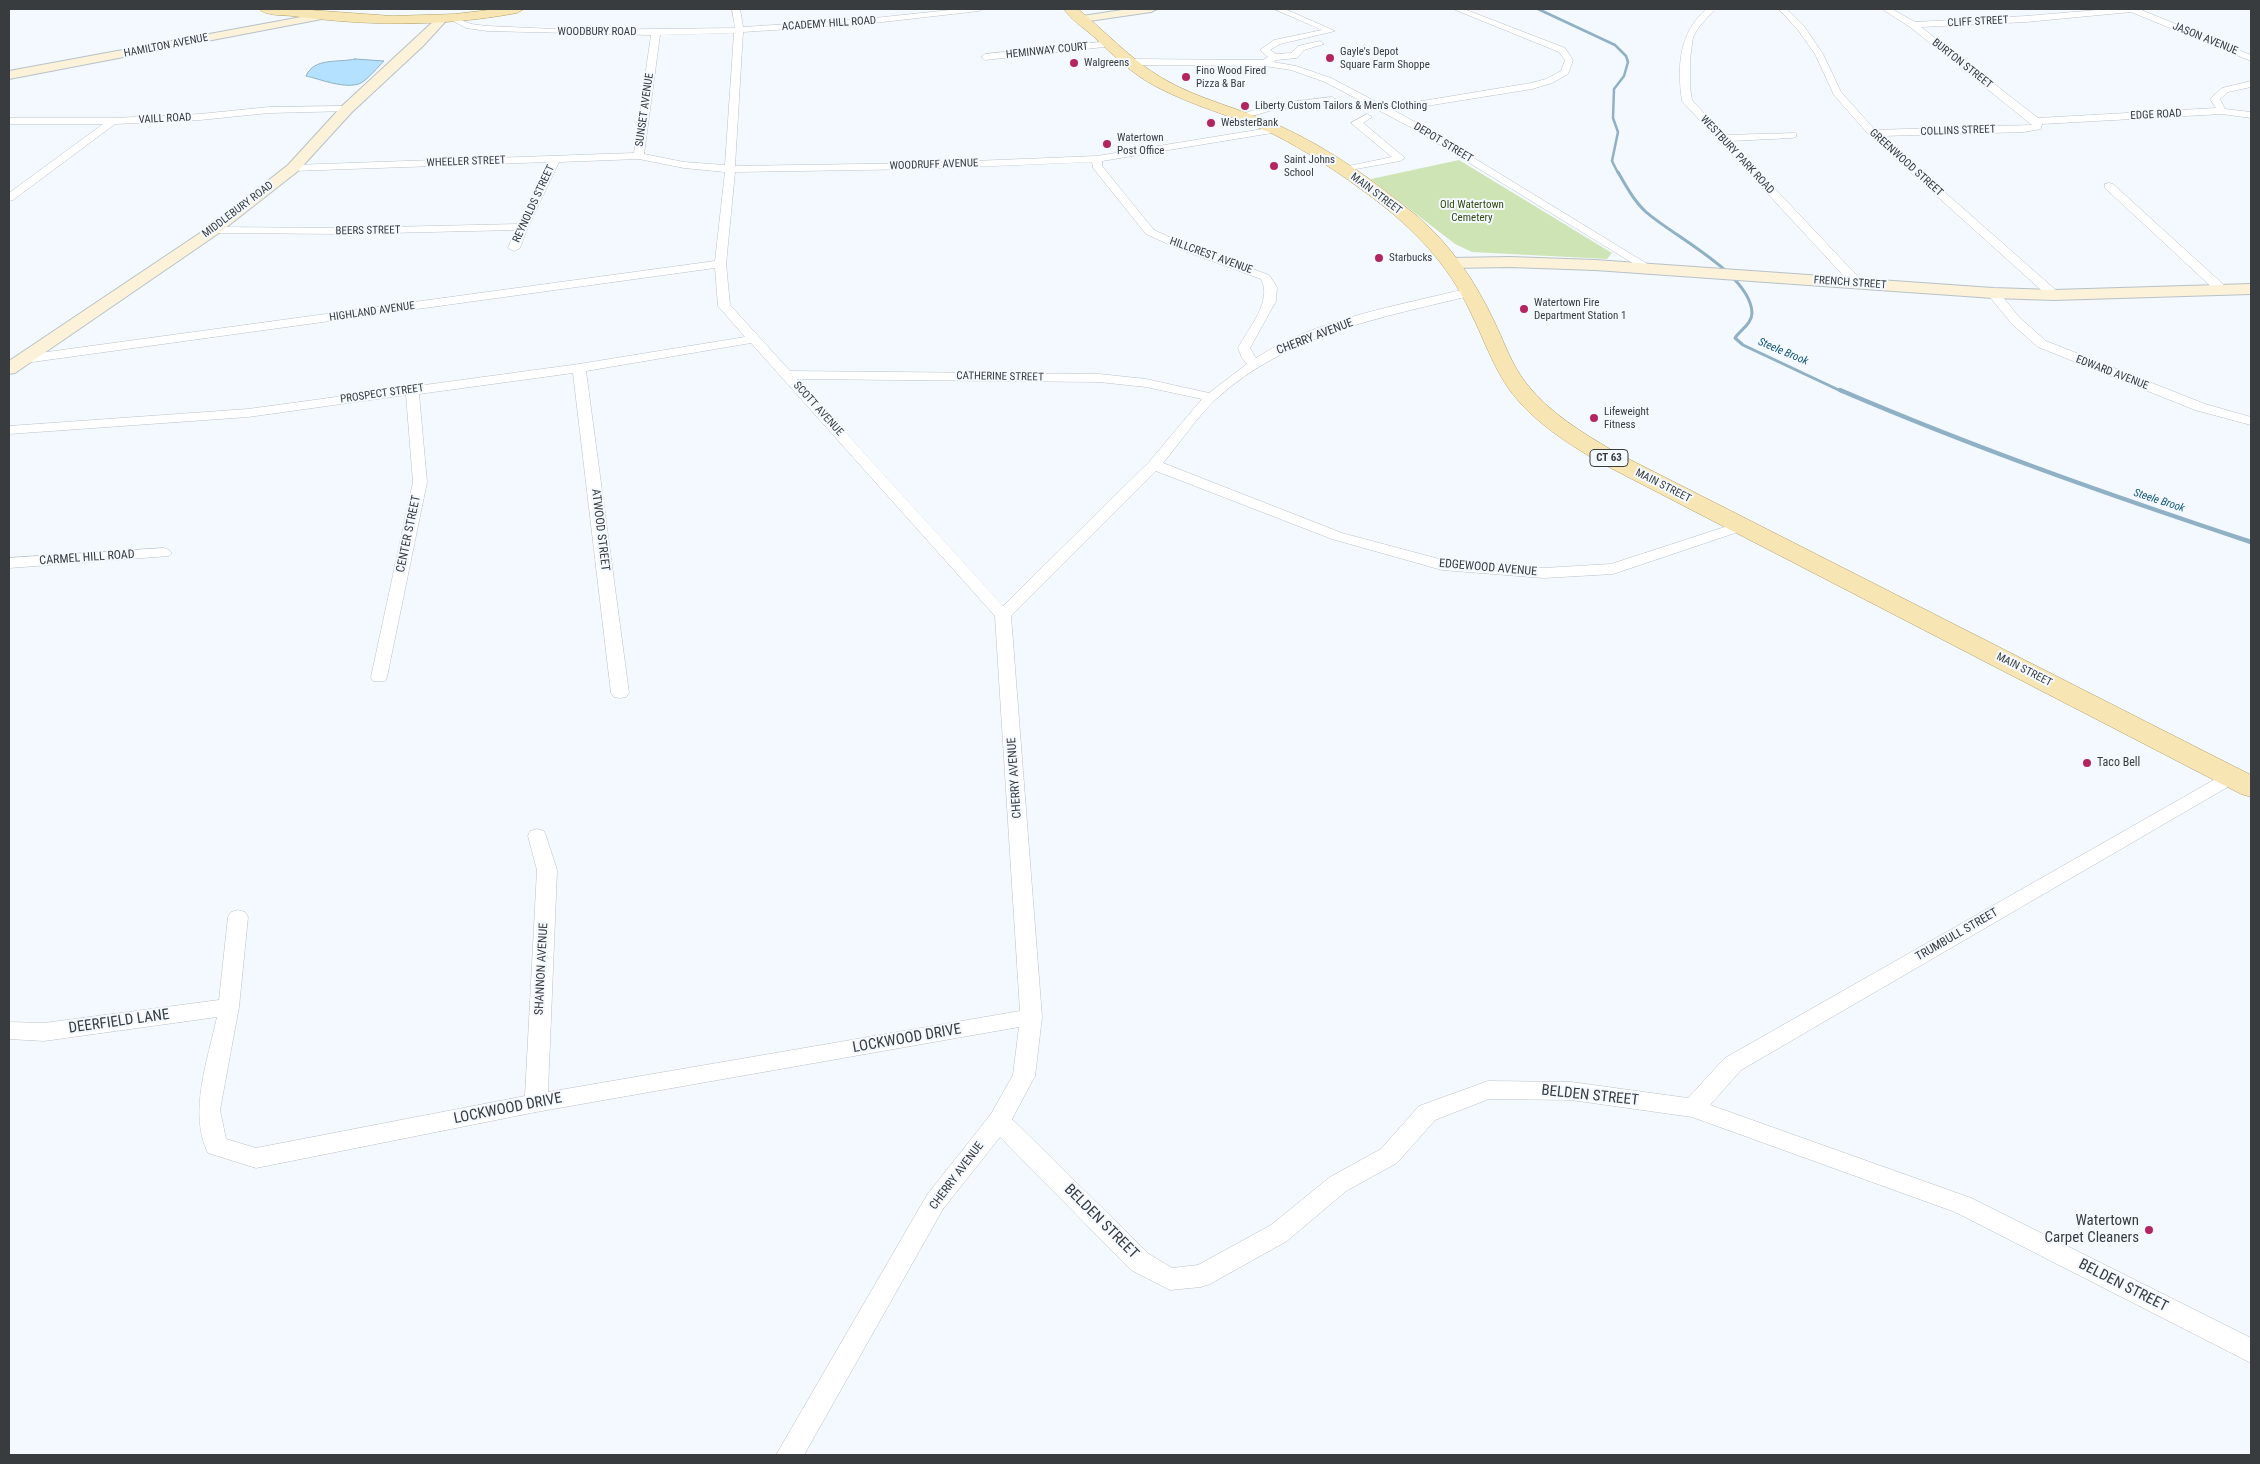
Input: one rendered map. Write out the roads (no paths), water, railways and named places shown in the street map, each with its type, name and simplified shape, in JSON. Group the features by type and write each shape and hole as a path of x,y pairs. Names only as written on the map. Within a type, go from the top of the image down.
{"main road":[{"name":"WOODBURY ROAD","path":"266,9 323,16 384,20 457,21 479,16"},
{"path":"479,16 518,9"},
{"name":"MAIN STREET","path":"1076,14 1130,62 1154,79 1275,130 1343,170 1412,222 1450,263 1469,292 1510,375 1526,397 1550,419 1607,458 2251,786"},
{"name":"WOODBURY ROAD","path":"439,21 479,16"}],"street":[{"path":"730,169 739,29 736,9"},
{"name":"ACADEMY HILL ROAD","path":"739,29 841,24 979,9"},
{"path":"1076,14 1151,9"},
{"path":"1278,9 1341,35"},
{"path":"1385,110 1532,86 1549,81 1565,72 1570,60 1562,50 1457,9"},
{"name":"WESTBURY PARK ROAD","path":"1711,9 1691,32 1688,39 1684,86 1687,101 1857,283"},
{"name":"GREENWOOD STREET","path":"1783,9 1801,28 1819,54 1837,94 1872,133 2054,295"},
{"name":"BURTON STREET","path":"1886,9 1913,25 2036,121"},
{"name":"CLIFF STREET","path":"1913,25 2026,19 2132,9"},
{"name":"JASON AVENUE","path":"2132,9 2251,58"},
{"path":"2010,12 2026,19"},
{"name":"HAMILTON AVENUE","path":"9,75 323,16"},
{"name":"MIDDLEBURY ROAD","path":"9,369 214,230 293,168 346,109 419,43 439,21"},
{"name":"WOODBURY ROAD","path":"457,21 464,25 489,28 552,32 656,32 739,29"},
{"path":"1331,31 1277,42 1264,50 1274,56 1294,56 1301,48 1333,41"},
{"name":"SUNSET AVENUE","path":"656,32 639,156 684,165 730,169"},
{"name":"HEMINWAY COURT","path":"985,57 1110,44"},
{"path":"1265,63 1274,56"},
{"name":"DEPOT STREET","path":"1130,62 1265,63 1293,68 1328,80 1460,152 1648,268"},
{"path":"2222,111 2215,99 2225,90 2251,84"},
{"path":"1241,116 1272,107 1332,100"},
{"name":"VAILL ROAD","path":"9,121 113,121 200,117 269,110 346,109"},
{"name":"EDGE ROAD","path":"2036,121 2222,111 2251,115"},
{"path":"1343,170 1400,158 1356,123 1362,114 1391,124 1444,154 1460,152"},
{"path":"9,198 113,121"},
{"name":"COLLINS STREET","path":"1872,133 2024,129 2038,127 2036,121"},
{"name":"WOODRUFF AVENUE","path":"730,169 933,165 1097,159 1275,130"},
{"path":"1720,138 1792,135"},
{"name":"WHEELER STREET","path":"293,168 639,156"},
{"name":"HILLCREST AVENUE","path":"1097,159 1097,166 1150,232 1183,248 1265,277 1271,287 1270,301 1244,348 1248,358 1255,364"},
{"name":"REYNOLDS STREET","path":"514,248 522,227 555,160"},
{"name":"SCOTT AVENUE","path":"730,169 720,264 724,306 1003,615"},
{"path":"2109,186 2221,289"},
{"name":"BEERS STREET","path":"214,230 345,231 522,227"},
{"name":"FRENCH STREET","path":"1450,263 1517,262 1648,268 1993,293 2054,295 2251,289"},
{"name":"HIGHLAND AVENUE","path":"25,359 720,264"},
{"name":"CHERRY AVENUE","path":"789,1455 935,1202 999,1121 1024,1076 1031,1017 1003,615 1154,465 1211,397 1255,364 1278,350 1343,324 1469,292"},
{"name":"EDWARD AVENUE","path":"1993,293 2016,321 2042,344 2200,407 2251,421"},
{"name":"PROSPECT STREET","path":"9,430 248,413 579,368 753,339"},
{"name":"ATWOOD STREET","path":"579,368 620,693"},
{"name":"CATHERINE STREET","path":"788,375 1099,378 1146,383 1211,397"},
{"name":"CENTER STREET","path":"379,677 420,482 412,390"},
{"name":"EDGEWOOD AVENUE","path":"1154,465 1337,536 1442,565 1544,573 1613,570 1742,526"},
{"name":"CARMEL HILL ROAD","path":"9,563 164,553"},
{"name":"TRUMBULL STREET","path":"1693,1108 1732,1064 2232,776"},
{"name":"SHANNON AVENUE","path":"536,1103 547,870 537,836"},
{"name":"LOCKWOOD DRIVE","path":"238,917 229,1007 209,1110 216,1146 256,1158 536,1103 1031,1017"},
{"name":"DEERFIELD LANE","path":"9,1031 44,1032 229,1007"},
{"name":"BELDEN STREET","path":"999,1121 1140,1262 1170,1279 1201,1276 1279,1233 1338,1184 1389,1156 1427,1113 1488,1090 1571,1091 1693,1108 1963,1205 2251,1351"}],"water":[{"path":"355,59 384,61 364,81 355,85 341,85 306,76 310,70 321,63"}],"waterway":[{"name":"Steele Brook","path":"1538,9 1615,45 1626,56 1628,62 1624,76 1614,89 1613,118 1618,132 1612,161 1618,173"},
{"name":"Steele Brook","path":"1618,172 1627,188 1646,212 1709,257 1739,284 1748,298 1752,313 1748,324 1735,338 1743,345 1843,392"},
{"name":"Steele Brook","path":"1840,390 1942,432 2044,470 2251,542"}],"place":[{"name":"Gayle's Depot Square Farm Shoppe","path":"1330,58"},
{"name":"Walgreens","path":"1074,63"},
{"name":"Fino Wood Fired Pizza & Bar","path":"1186,77"},
{"name":"Liberty Custom Tailors & Men's Clothing","path":"1245,106"},
{"name":"WebsterBank","path":"1211,123"},
{"name":"Watertown Post Office","path":"1107,144"},
{"name":"Saint Johns School","path":"1274,166"},
{"name":"Starbucks","path":"1379,258"},
{"name":"Watertown Fire Department Station 1","path":"1524,309"},
{"name":"Lifeweight Fitness","path":"1594,418"},
{"name":"Taco Bell","path":"2087,763"},
{"name":"Watertown Carpet Cleaners","path":"2149,1230"}],"park label":[{"name":"Old Watertown Cemetery","path":"1472,211"}]}
